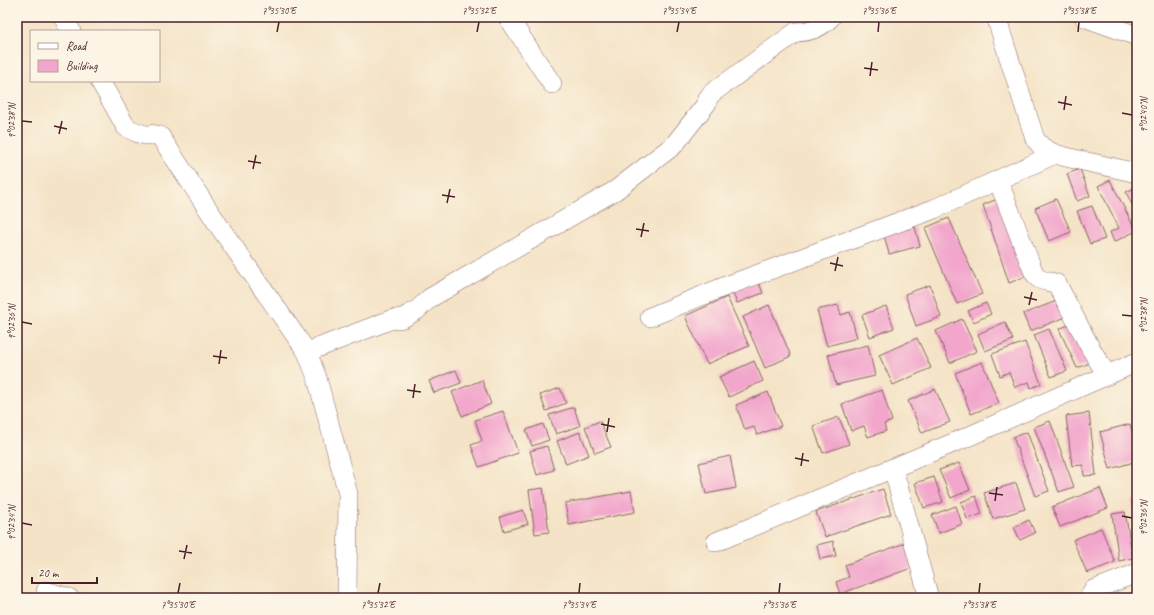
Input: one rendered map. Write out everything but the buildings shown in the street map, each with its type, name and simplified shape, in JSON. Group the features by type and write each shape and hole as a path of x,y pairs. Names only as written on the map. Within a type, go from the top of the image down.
{"street":[{"path":"63,17 70,30"},
{"path":"508,17 552,84"},
{"path":"307,352 390,320 403,318 417,310 430,298 616,190 674,145 707,103 708,98 712,93 796,32 810,31 831,17"},
{"path":"996,17 1035,139 1042,147 1055,154 1137,173"},
{"path":"1084,17 1137,36"},
{"path":"101,82 126,127 145,135 153,134 160,136 221,229 307,352 317,378 348,494 347,598"},
{"path":"650,317 721,288 934,209 1055,154"},
{"path":"998,180 1036,275 1038,278 1057,284 1091,349 1107,375"},
{"path":"716,542 965,438 1137,362"},
{"path":"893,468 929,598"},
{"path":"1089,598 1093,590 1137,573"},
{"path":"46,591 68,598"}]}
